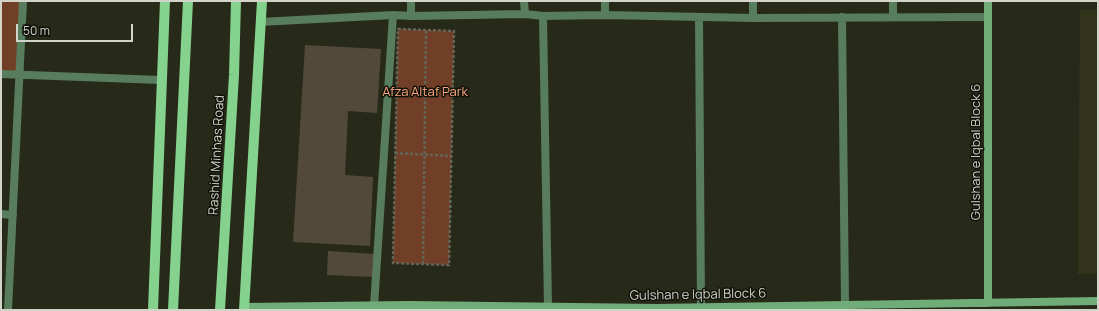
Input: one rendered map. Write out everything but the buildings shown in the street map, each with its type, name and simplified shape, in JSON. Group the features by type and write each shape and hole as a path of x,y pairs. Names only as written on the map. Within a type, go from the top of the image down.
{"main road":[{"path":"153,310 161,118 161,80 166,1"},
{"path":"173,310 188,1"},
{"name":"Rashid Minhas Road","path":"220,310 234,75 236,1"},
{"path":"244,308 262,1"}],"street":[{"path":"8,310 23,1"},
{"path":"411,1 411,16"},
{"path":"524,1 524,14"},
{"path":"605,1 605,15"},
{"path":"753,1 753,18"},
{"path":"893,1 893,16"},
{"name":"Gulshan e Iqbal Block 6","path":"988,1 988,303"},
{"path":"260,22 393,15 524,14 543,16 605,15 753,18 893,16 988,17"},
{"path":"374,306 393,15"},
{"path":"543,16 548,307"},
{"path":"699,17 701,307"},
{"path":"842,17 845,305"},
{"path":"1,74 161,80"},
{"path":"1,214 13,215"},
{"name":"Gulshan e Iqbal Block 6","path":"244,308 408,305 657,309 701,307 1098,301"}],"path":[{"path":"398,29 426,30 454,31 449,265 393,263 398,29"},
{"path":"423,264 426,30"},
{"path":"395,154 452,156"}],"shaded area":[{"path":"1080,10 1098,10 1098,274 1078,274"}],"green space":[{"path":"1,1 25,1 20,75 1,74"},
{"name":"Afza Altaf Park","path":"398,29 454,31 449,265 393,263"}]}
